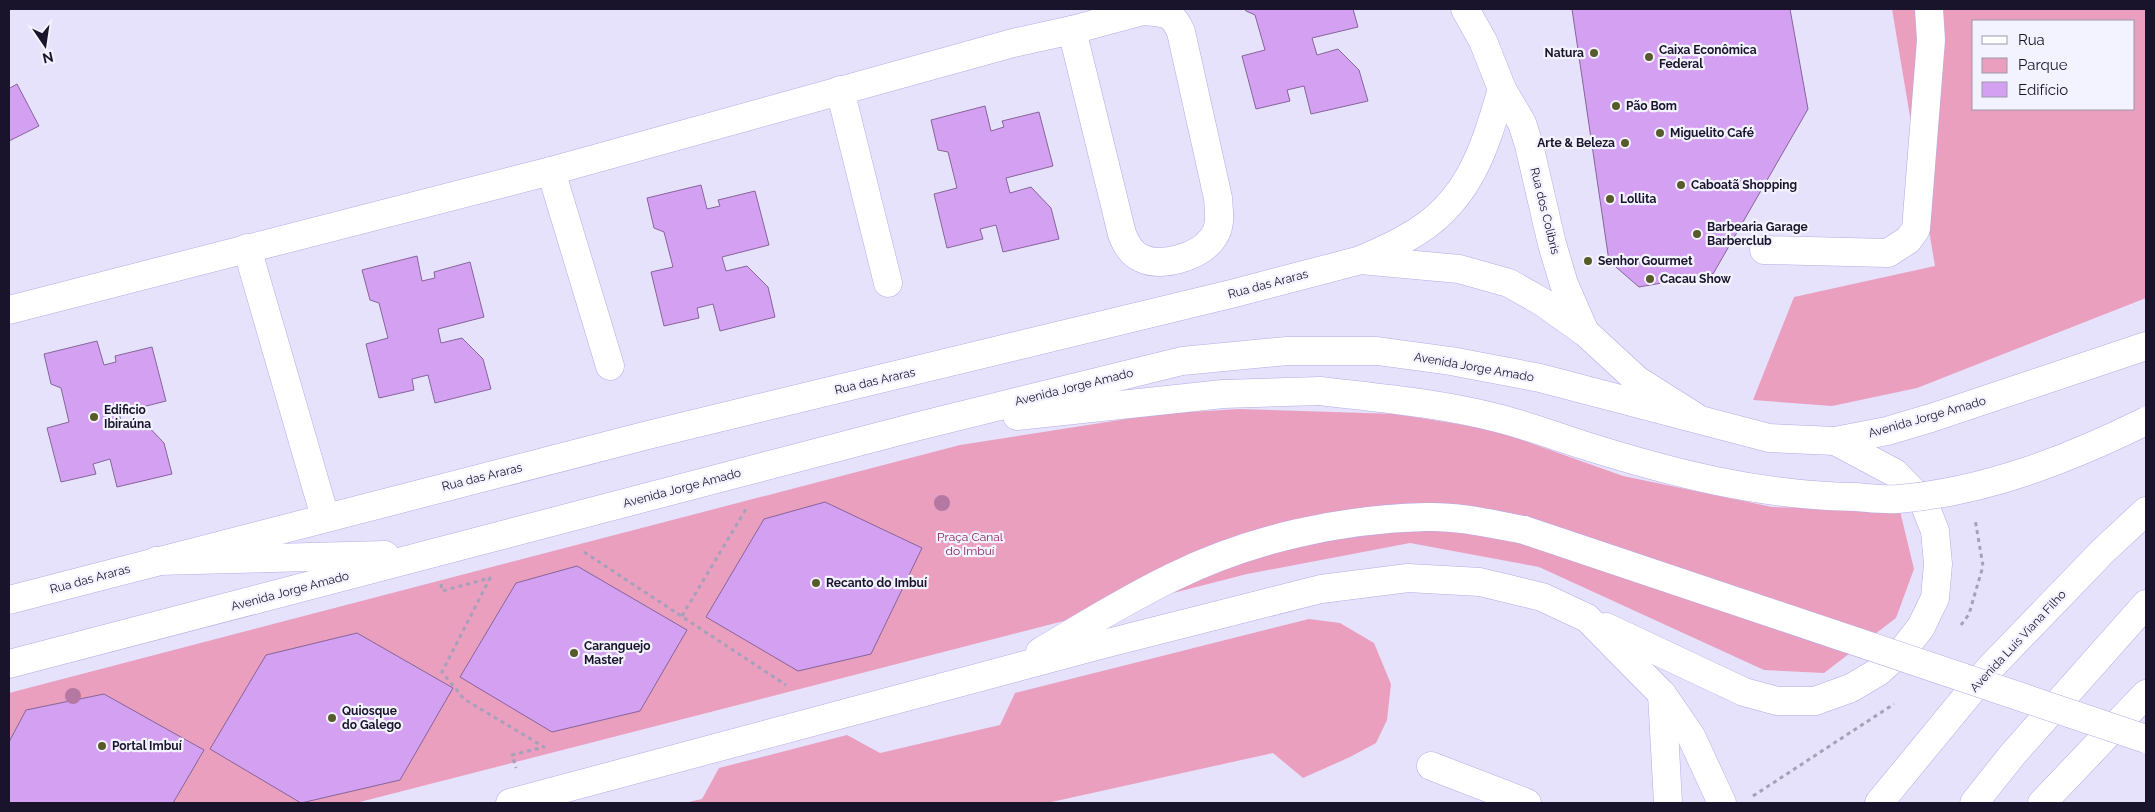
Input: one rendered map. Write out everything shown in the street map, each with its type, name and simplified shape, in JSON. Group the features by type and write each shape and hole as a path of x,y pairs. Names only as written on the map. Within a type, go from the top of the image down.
{"main road":[{"name":"Rua dos Colibris","path":"1465,9 1483,41 1502,89 1514,107 1524,130 1552,244 1564,284 1586,334"},
{"path":"1764,250 1888,252 1908,240 1916,229 1931,40 1929,9"},
{"path":"9,310 551,170 1013,43 1143,11 1164,13 1176,19 1181,32 1218,198 1219,224 1212,240 1196,252 1177,259 1154,262 1140,258 1128,248 1122,234 1072,30"},
{"path":"1361,260 1409,237 1436,218 1460,194 1488,135 1502,89"},
{"path":"840,90 888,283"},
{"path":"551,170 610,366"},
{"path":"247,248 325,517"},
{"name":"Rua das Araras","path":"9,600 638,437 1235,293 1361,260 1459,269 1509,283 1544,303 1586,334 1637,380 1706,424"},
{"name":"Avenida Jorge Amado","path":"9,664 919,426 1182,361 1287,351 1377,351 1451,361 1540,378 1706,424 1769,438 1835,441 1887,431 1932,418 2146,346"},
{"path":"919,426 1223,394 1320,390 1423,403 1498,418 1666,470 1754,490 1827,497 1898,499 1966,488 2035,468 2096,446 2146,421"},
{"path":"518,801 1009,671 1100,645 1322,590 1408,578 1480,582 1542,597 1744,692 1777,701 1815,701 1851,688 1878,672 1903,650 1921,627 1934,598 1938,564 1935,531 1924,503 1895,473 1835,441"},
{"name":"Avenida Luís Viana Filho","path":"1879,803 1990,668 2103,551 2146,511"},
{"path":"1009,671 1091,622 1174,576 1236,551 1285,536 1371,521 1428,517 1477,521 1524,530 2146,739"},
{"path":"156,561 434,553"},
{"path":"1974,803 2013,754 2146,604"},
{"path":"1587,618 1662,694 1691,736 1722,803"},
{"path":"1662,694 1668,803"},
{"path":"2042,803 2146,694"},
{"path":"1431,766 1527,803"}],"path":[{"path":"682,616 746,509"},
{"path":"584,552 786,685"},
{"path":"434,553 442,591 490,578 442,672 464,699 544,747 512,755 518,801"}],"green space":[{"path":"1892,9 2146,9 2146,298 1917,388 1832,406 1753,400 1794,297 1935,266"},
{"name":"Praça Canal do Imbuí","path":"1239,409 1396,414 1494,430 1623,476 1772,507 1900,511 1914,569 1896,618 1824,673 1764,670 1539,567 1410,543 1247,574 356,803 9,803 9,693 960,445 1158,414"},
{"path":"1309,619 1340,623 1374,643 1391,684 1387,720 1376,743 1303,778 1273,753 1047,803 684,803 702,799 719,768 847,735 880,753 1000,725 1015,693"}],"building":[{"path":"1245,9 1353,9 1358,27 1312,38 1317,55 1338,49 1359,70 1368,101 1311,114 1304,86 1287,90 1290,101 1256,109 1242,56 1265,50 1255,15"},
{"name":"Caboatã Shopping","path":"1572,9 1790,9 1808,109 1713,274 1639,287 1609,261"},
{"path":"17,84 39,126 9,141 9,86 10,88"},
{"path":"985,106 991,131 1004,127 1002,121 1039,112 1053,166 1006,178 1010,193 1031,187 1051,208 1059,239 1003,252 996,225 980,229 983,239 947,248 934,194 957,188 948,152 938,150 931,120"},
{"path":"701,185 707,209 720,206 718,200 755,191 769,245 722,257 726,271 747,266 768,287 775,317 720,331 713,304 697,308 699,318 664,326 651,272 673,267 664,232 654,228 647,198"},
{"path":"417,256 422,281 435,278 434,272 470,262 484,317 438,329 441,343 462,338 483,359 491,389 435,403 428,375 412,379 414,390 379,398 366,344 388,338 379,303 370,300 362,270"},
{"name":"Edificio Ibiraúna","path":"97,341 104,365 116,362 115,356 152,347 166,401 119,413 123,428 144,422 164,443 172,474 117,487 110,459 93,464 96,474 61,482 47,428 69,422 61,388 51,384 44,354"},
{"name":"Recanto do Imbuí","path":"825,502 922,548 871,654 798,671 706,617 764,519"},
{"name":"Caranguejo Master","path":"577,566 687,630 640,711 552,732 460,677 516,583"},
{"name":"Quiosque do Galego","path":"357,633 453,688 400,780 301,803 210,749 266,655"},
{"name":"Portal Imbuí","path":"104,694 204,750 173,803 9,803 9,742 26,710"}],"place":[{"name":"Natura","path":"1594,53"},
{"name":"Caixa Econômica Federal","path":"1649,57"},
{"name":"Pão Bom","path":"1616,106"},
{"name":"Miguelito Café","path":"1660,133"},
{"name":"Arte & Beleza","path":"1625,143"},
{"name":"Caboatã Shopping","path":"1681,185"},
{"name":"Lollita","path":"1610,199"},
{"name":"Barbearia Garage Barberclub","path":"1697,234"},
{"name":"Senhor Gourmet","path":"1588,261"},
{"name":"Cacau Show","path":"1650,279"},
{"name":"Edificio Ibiraúna","path":"94,417"},
{"name":"Recanto do Imbuí","path":"816,583"},
{"name":"Caranguejo Master","path":"574,653"},
{"name":"Quiosque do Galego","path":"332,718"},
{"name":"Portal Imbuí","path":"102,746"}]}
